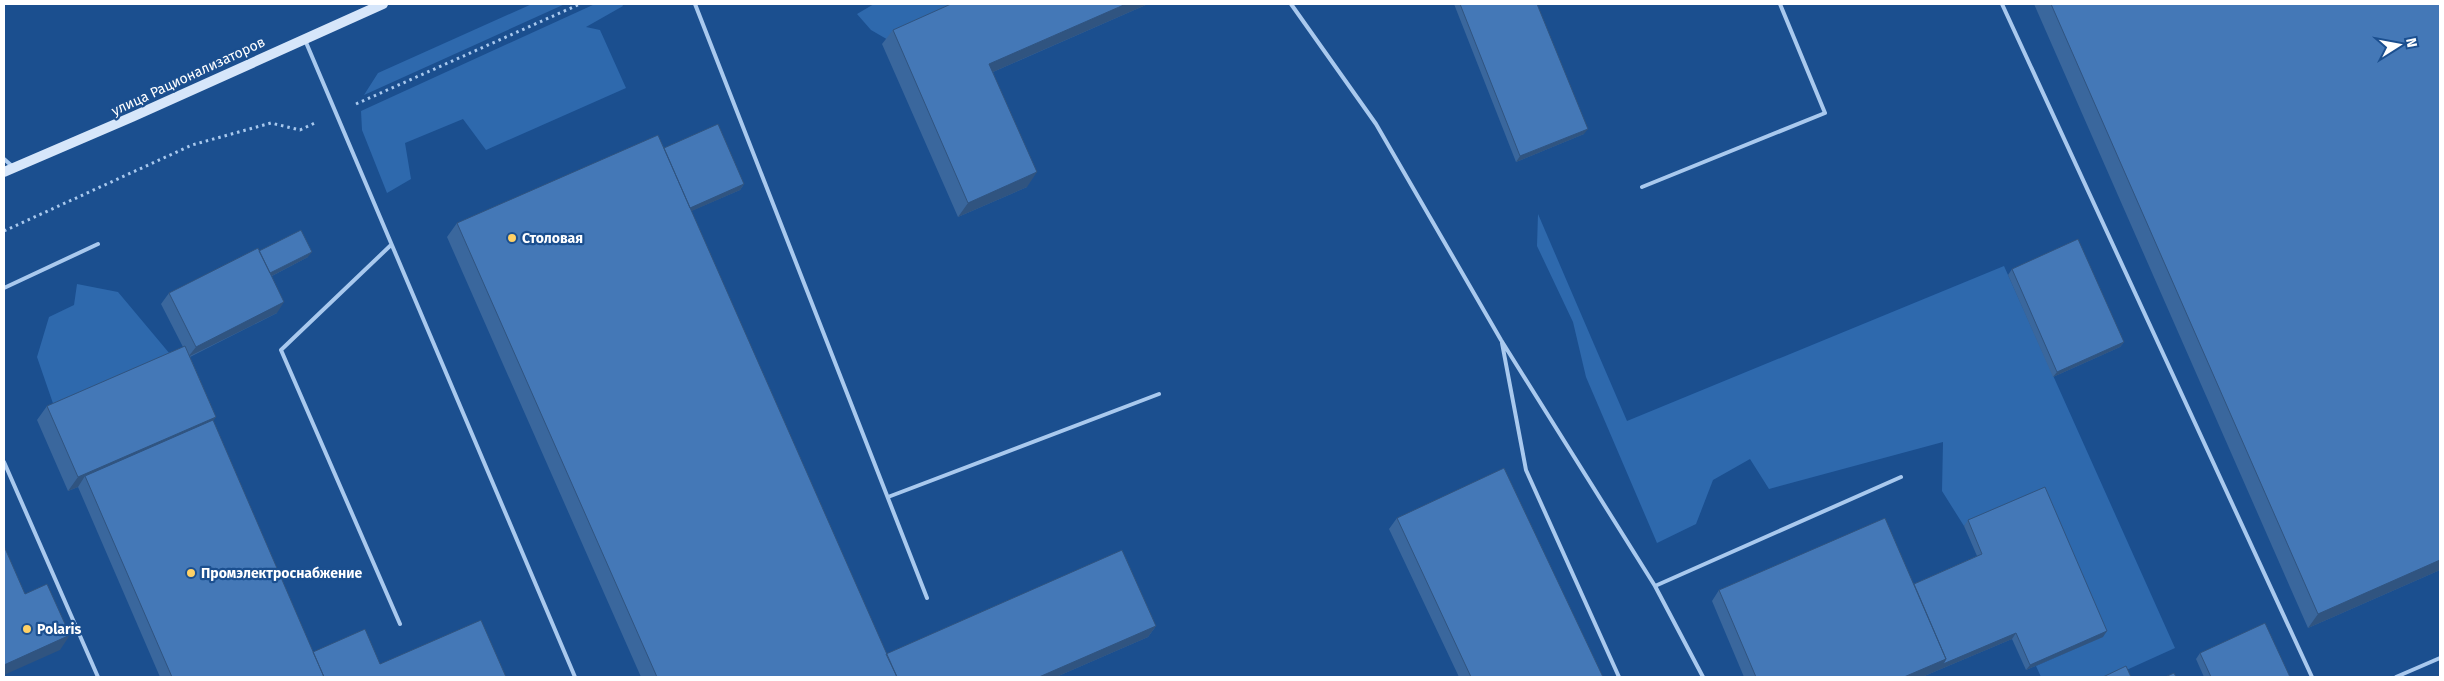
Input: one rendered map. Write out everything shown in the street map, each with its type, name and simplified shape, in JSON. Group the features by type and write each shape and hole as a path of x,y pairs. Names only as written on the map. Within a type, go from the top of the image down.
{"main road":[{"name":"улица Рационализаторов","path":"4,172 132,117 383,4"}],"lane":[{"path":"695,4 927,598"},
{"path":"1291,4 1376,124 1502,340 1655,586 1703,677"},
{"path":"1642,187 1825,113 1780,4"},
{"path":"2002,4 2312,677"},
{"path":"304,38 575,677"},
{"path":"4,159 14,168"},
{"path":"4,288 98,244"},
{"path":"392,245 281,350 400,624"},
{"path":"1502,340 1526,470 1620,677"},
{"path":"888,497 1159,394"},
{"path":"4,462 98,677"},
{"path":"1655,586 1901,477"},
{"path":"2396,677 2440,658"}],"path":[{"path":"4,231 192,145 271,123 300,130 580,4"}],"shaded area":[{"path":"532,4 565,4 364,95 378,73"},
{"path":"595,4 622,4 623,6 586,27 600,30 626,88 486,150 463,119 405,143 411,179 387,193 362,130 361,111"},
{"path":"874,4 974,4 890,41 871,30 857,14"},
{"path":"1538,214 1627,421 2004,266 2175,648 2111,677 2041,677 2036,666 2102,637 2041,493 1964,526 1942,491 1943,442 1769,489 1750,459 1713,480 1696,524 1657,543 1586,377 1573,322 1537,246"},
{"path":"77,284 118,292 175,360 56,412 37,357 49,317 74,305"}],"building":[{"path":"951,4 1126,4 989,64 1037,172 968,203 893,30"},
{"path":"1460,4 1537,4 1588,129 1520,156"},
{"path":"2051,4 2440,4 2440,560 2318,614"},
{"path":"718,124 744,184 690,208 664,148"},
{"path":"658,135 897,677 657,677 457,223"},
{"path":"301,230 312,252 270,273 259,251"},
{"path":"2078,239 2124,342 2057,372 2012,269"},
{"path":"258,248 284,302 196,347 169,293"},
{"path":"185,346 216,417 78,477 47,406"},
{"name":"Промэлектроснабжение","path":"213,420 324,677 172,677 85,476"},
{"path":"1504,468 1603,677 1471,677 1397,518"},
{"path":"2045,487 2107,631 2030,665 2016,633 1943,664 1946,659 1914,584 1982,554 1968,520"},
{"path":"1885,518 1946,659 1904,677 1756,677 1719,590"},
{"path":"4,546 25,594 47,584 70,635 4,665"},
{"path":"1122,550 1156,626 1039,677 897,677 886,654"},
{"path":"481,620 506,677 324,677 313,652 365,629 380,664"},
{"path":"2265,623 2290,677 2211,677 2200,653"},
{"path":"2126,666 2131,677 2103,677"},
{"path":"2174,673 2176,677 2165,677"}],"place":[{"name":"Столовая","path":"512,238"},
{"name":"Промэлектроснабжение","path":"191,573"},
{"name":"Polaris","path":"27,629"}]}
